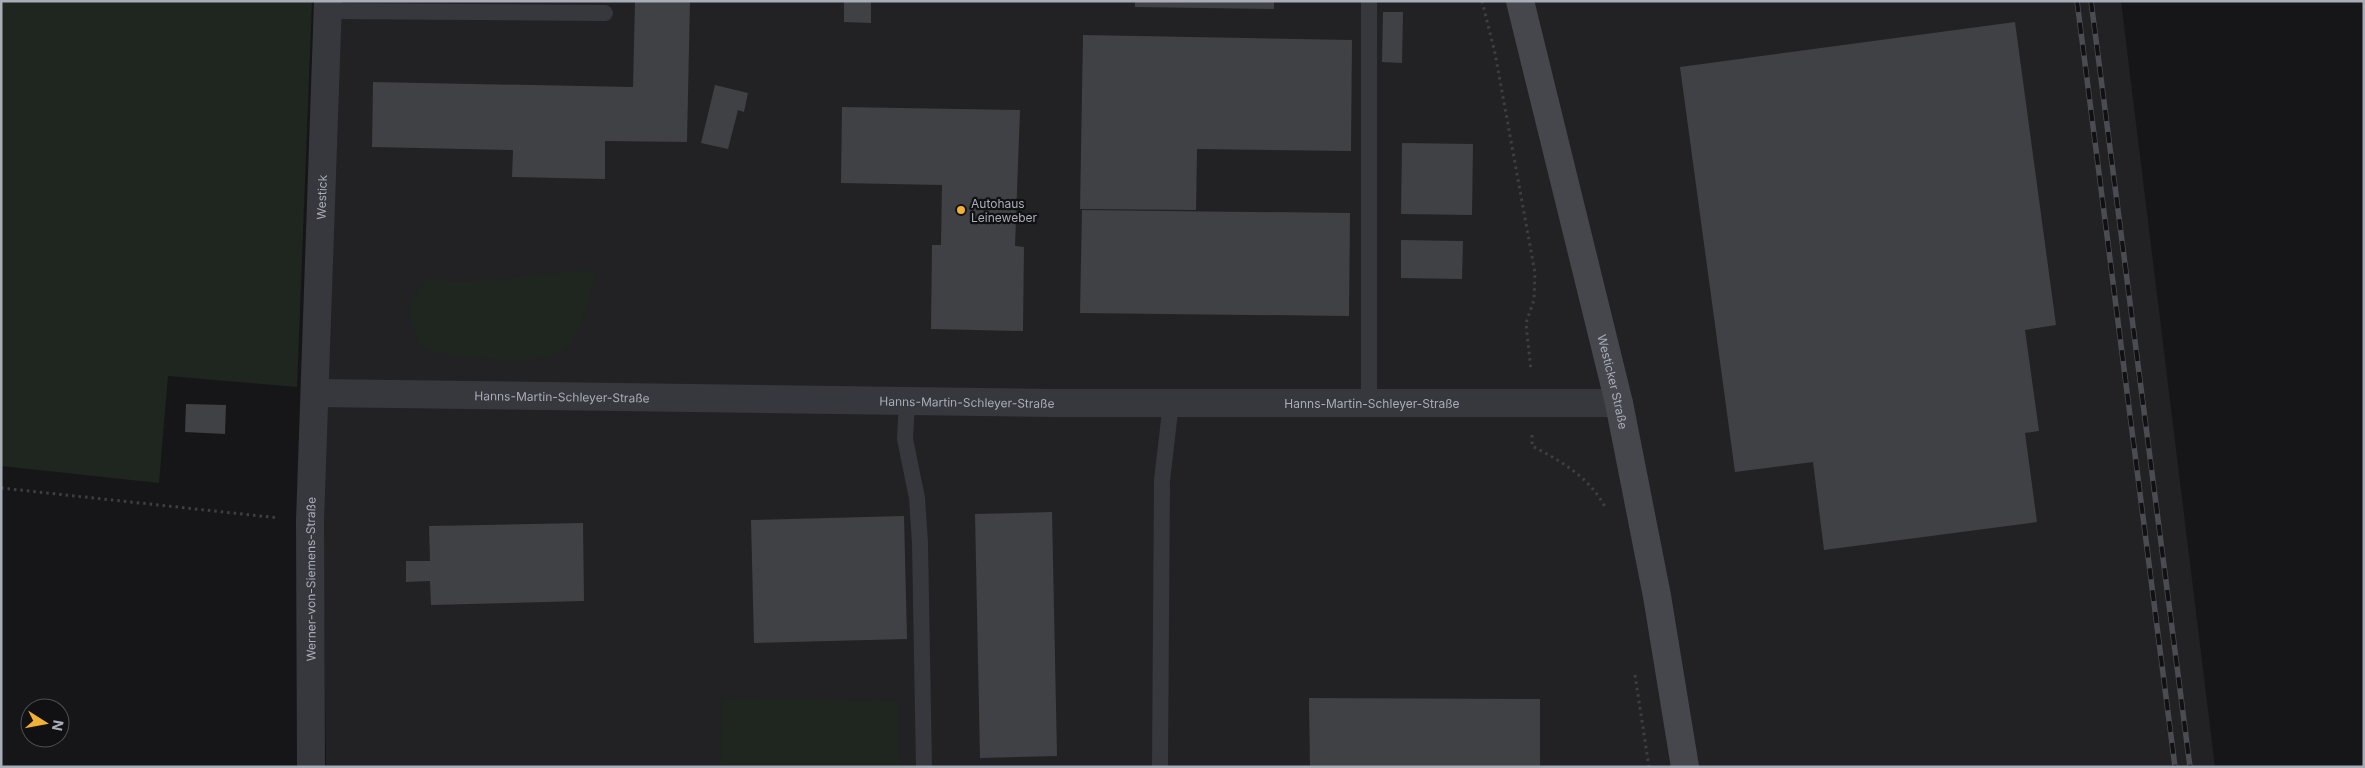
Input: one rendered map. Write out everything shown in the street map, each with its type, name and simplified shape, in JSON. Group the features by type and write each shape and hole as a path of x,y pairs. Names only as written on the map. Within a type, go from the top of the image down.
{"main road":[{"name":"Westicker Straße","path":"1520,1 1619,403 1657,596 1685,767"}],"street":[{"name":"Westick","path":"316,393 328,6"},
{"name":"Hanns-Martin-Schleyer-Straße","path":"316,393 906,401 1619,403"},
{"name":"Werner-von-Siemens-Straße","path":"311,767 310,521 316,393"}],"lane":[{"path":"1368,403 1370,1"},
{"path":"328,6 605,13"},
{"path":"906,401 905,439 917,498 920,542 924,767"},
{"path":"1160,767 1162,480 1171,403"}],"path":[{"path":"1,488 310,521"}],"shaded area":[{"path":"1,1 312,1 297,387 168,376 159,483 1,466"},
{"path":"334,1 2121,1 2215,767 326,767 323,527"},
{"path":"596,270 581,323 571,341 565,348 554,355 521,360 482,358 433,352 419,344 408,312 411,300 427,279 461,282"},
{"path":"721,698 898,702 898,767 720,767"}],"building":[{"path":"635,1 690,1 687,142 605,141 605,179 512,177 513,150 372,147 373,82 633,87"},
{"path":"844,1 871,1 871,23 844,22"},
{"path":"1135,1 1274,1 1274,9 1135,7"},
{"path":"1383,12 1403,12 1402,63 1382,62"},
{"path":"2015,22 2056,325 2025,330 2039,431 2025,433 2037,522 1824,550 1813,462 1735,472 1680,67"},
{"path":"1083,35 1352,40 1351,151 1197,149 1196,210 1080,209"},
{"path":"715,85 748,93 744,112 738,110 728,149 701,143"},
{"path":"842,107 1020,110 1015,246 1024,247 1023,331 931,329 932,245 941,245 942,185 841,183"},
{"path":"1402,143 1473,144 1472,215 1401,214"},
{"path":"1082,210 1350,213 1349,316 1080,313"},
{"path":"1401,240 1463,241 1462,279 1401,278"},
{"path":"186,404 226,405 225,434 185,432"},
{"path":"1052,512 1057,756 980,758 975,514"},
{"path":"904,516 907,639 754,643 751,520"},
{"path":"583,523 584,601 431,605 430,581 406,582 406,561 430,561 429,526"},
{"path":"1309,698 1540,699 1540,767 1310,767"}],"railway":[{"path":"2077,1 2175,767"},
{"path":"2091,1 2190,767"}],"place":[{"name":"Autohaus Leineweber","path":"961,210"}]}
